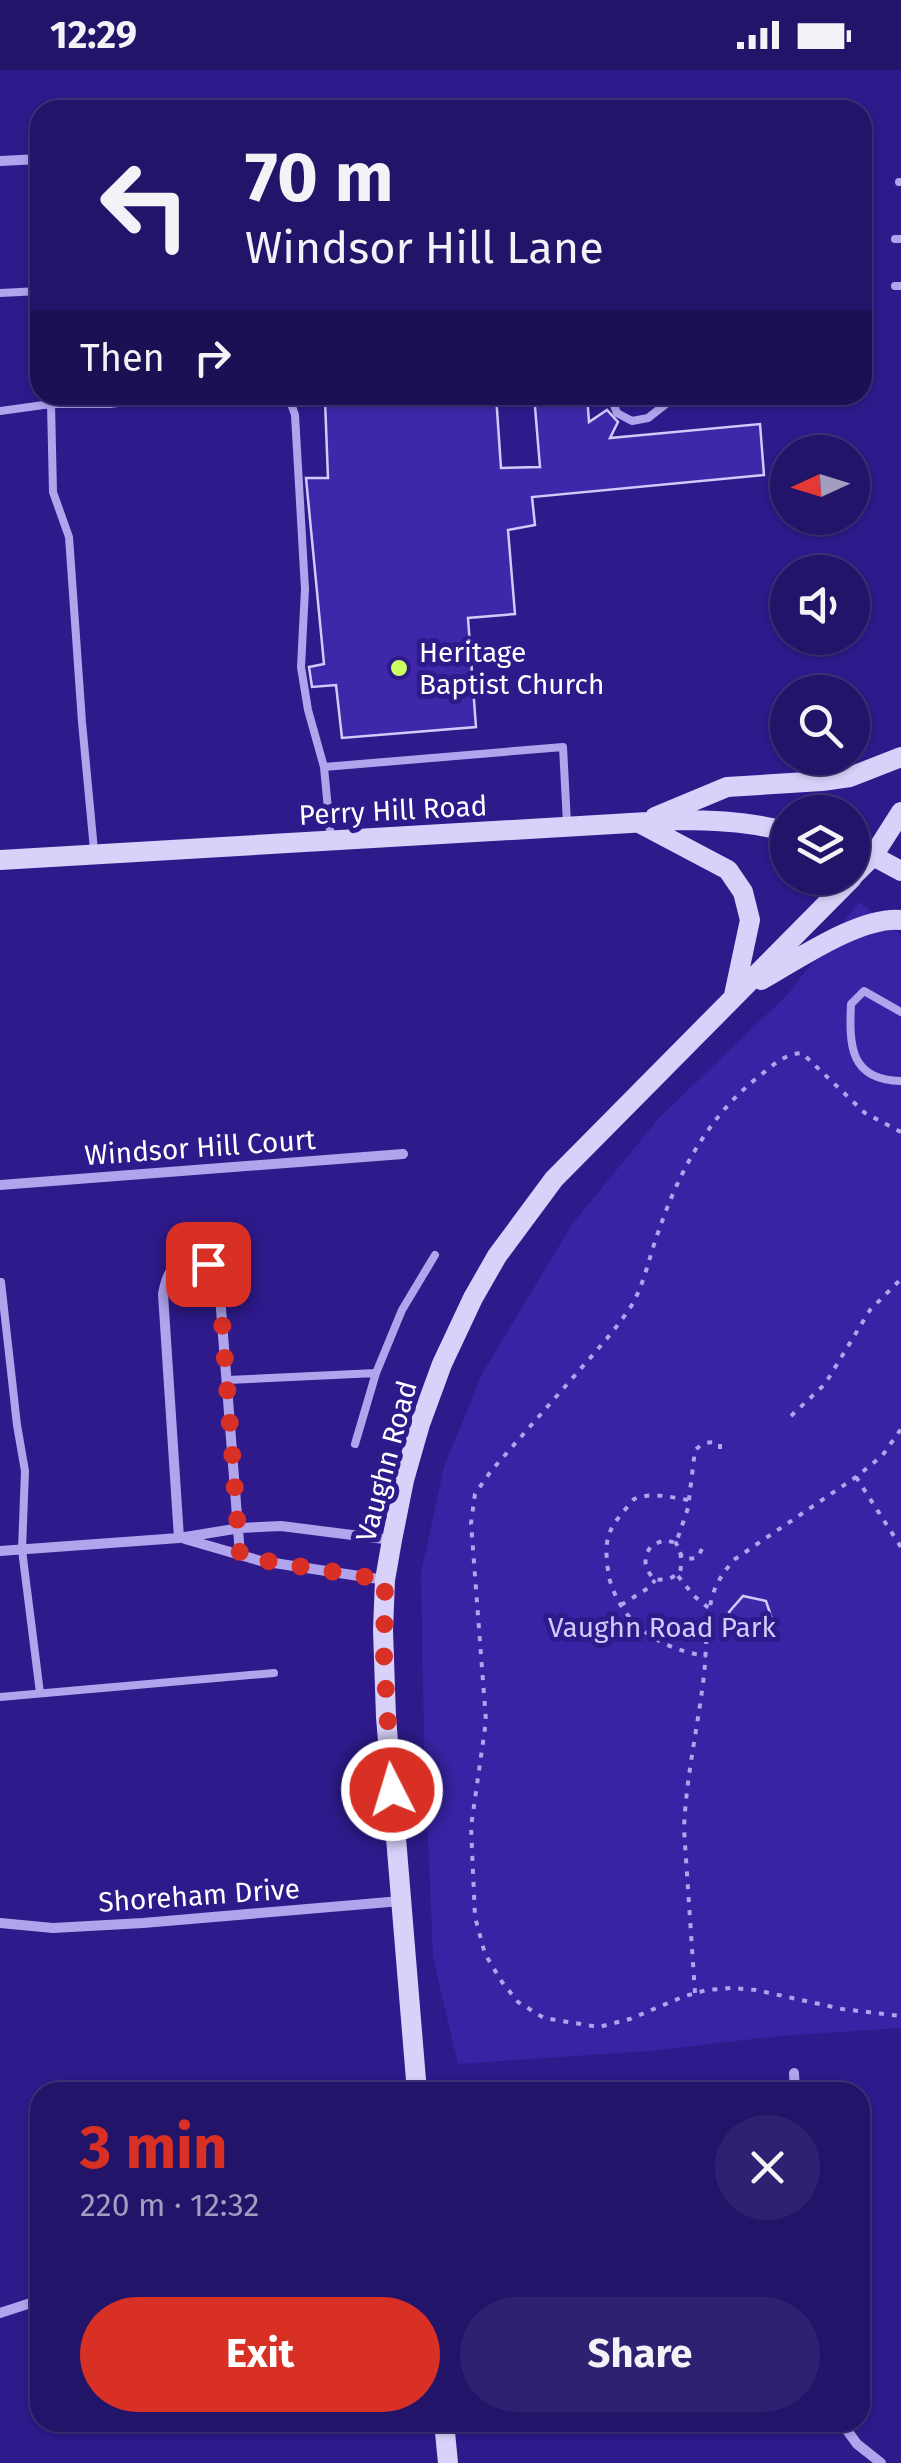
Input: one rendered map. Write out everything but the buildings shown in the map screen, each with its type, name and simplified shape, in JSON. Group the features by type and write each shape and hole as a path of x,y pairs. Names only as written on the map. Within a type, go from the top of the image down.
{"main road":[{"path":"639,823 727,787 850,777 901,757"},
{"name":"Vaughn Road","path":"870,845 901,812"},
{"name":"Perry Hill Road","path":"0,860 704,820 770,827"},
{"path":"639,823 728,870 743,892 750,920 736,995"},
{"path":"870,856 901,871"},
{"name":"Vaughn Road","path":"416,2082 386,1717 384,1630 385,1580 404,1480 420,1424 473,1298 497,1256 554,1179 834,895"},
{"path":"736,995 854,928 901,920"},
{"path":"445,2432 448,2463"}],"street":[{"path":"0,161 30,159"},
{"name":"Windsor Hill Court","path":"0,1185 403,1154"},
{"path":"180,1538 163,1294 166,1276 180,1261 195,1257 208,1264 219,1283 240,1555"},
{"path":"0,1550 180,1538 281,1526 392,1540"},
{"path":"180,1538 261,1560 385,1580"},
{"name":"Shoreham Drive","path":"0,1923 53,1928 143,1924 401,1900"},
{"path":"794,2073 794,2082"},
{"path":"0,2313 30,2303"},
{"path":"848,2432 881,2463"}],"lane":[{"path":"0,293 30,291"},
{"path":"0,411 44,405"},
{"path":"51,405 53,492 69,537 95,854"},
{"path":"291,405 305,589 301,667 324,767 331,841"},
{"path":"614,405 617,413 632,421 648,418 665,405"},
{"path":"324,767 564,747 568,828"},
{"path":"901,1012 864,991 851,1004 849,1037 858,1064 875,1078 901,1081"},
{"path":"355,1444 376,1373 402,1310 435,1255"},
{"path":"1,1282 24,1472 22,1550 40,1693"},
{"path":"227,1380 376,1373"},
{"path":"0,1697 274,1674"}],"path":[{"path":"901,1132 866,1113 802,1054 784,1057 747,1086 716,1118 683,1172 632,1305 491,1471 475,1494 471,1523 486,1721 471,1827 476,1917 485,1954 518,2002 544,2018 599,2027 696,1993 719,1989 756,1990 842,2009 901,2016"},
{"path":"790,1416 825,1384 870,1310 901,1279"},
{"path":"696,1993 684,1829 710,1608 724,1572 735,1559 856,1477 882,1456 901,1429"},
{"path":"676,1543 689,1500 696,1450 701,1444 715,1442 720,1444 720,1456"},
{"path":"856,1477 901,1547"},
{"path":"689,1500 667,1496 634,1499 612,1529 607,1546 608,1570 621,1606 639,1628 681,1651 706,1656"},
{"path":"621,1606 655,1580 680,1573 682,1557 671,1540 658,1542 648,1550 645,1564 655,1580"},
{"path":"682,1557 698,1558 702,1549"},
{"path":"677,1574 694,1596 710,1608"}],"green space":[{"name":"Vaughn Road Park","path":"859,902 901,935 901,2028 458,2064 433,1958 424,1742 421,1573 444,1467 482,1374 573,1223 659,1118 788,994"}],"place":[{"name":"Heritage Baptist Church","path":"399,668"}],"route":[{"path":"208,1264 219,1283 240,1555 385,1580 384,1659 392,1790"}]}
